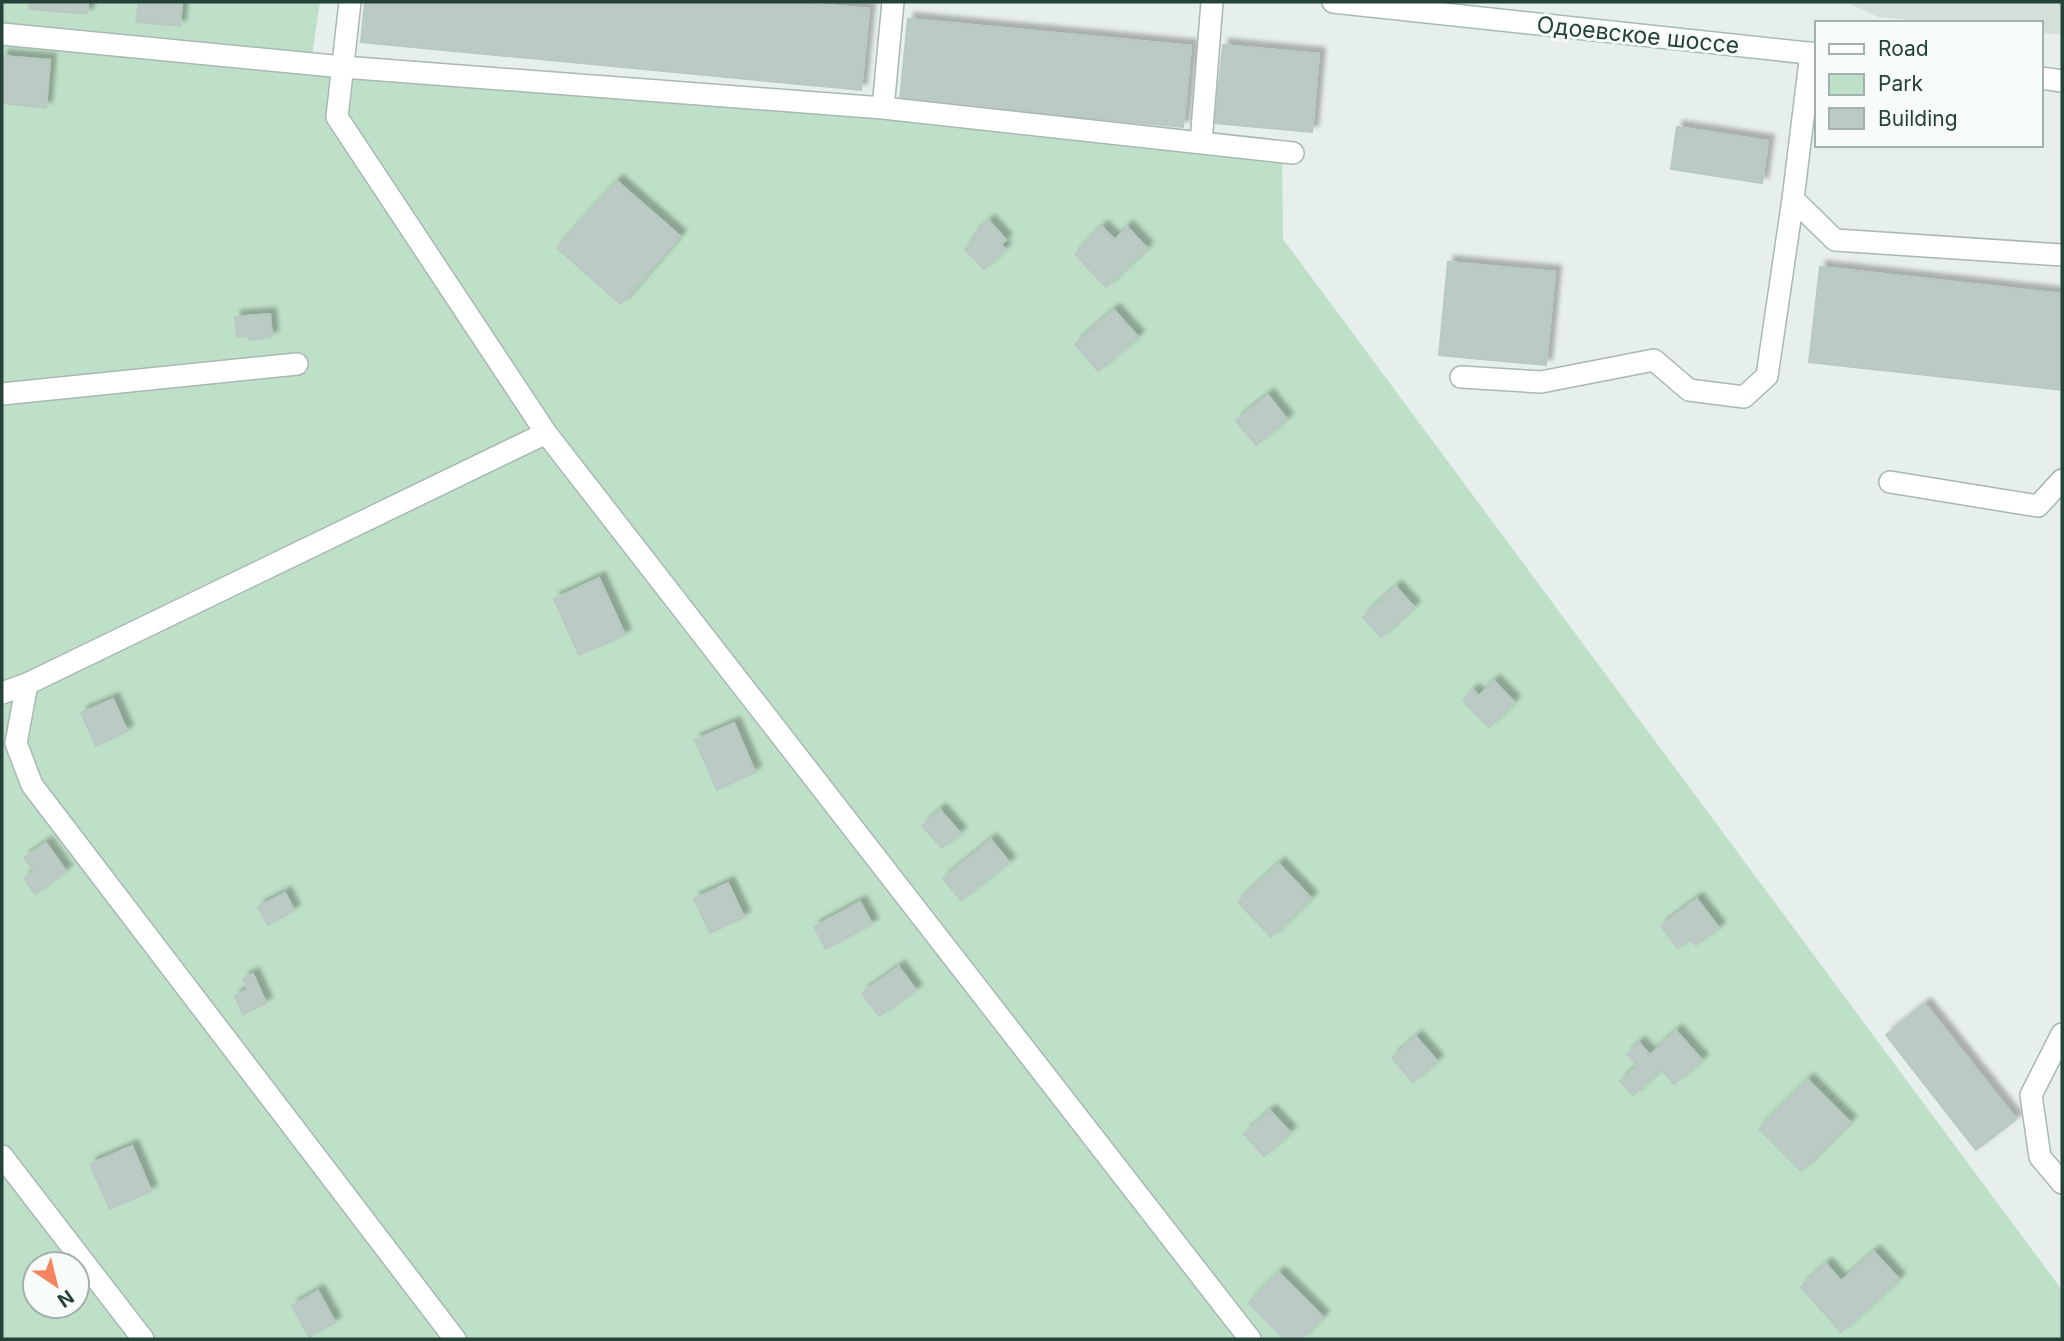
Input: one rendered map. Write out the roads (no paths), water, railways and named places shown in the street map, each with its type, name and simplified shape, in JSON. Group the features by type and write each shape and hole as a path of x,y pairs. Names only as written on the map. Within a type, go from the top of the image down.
{"main road":[{"path":"350,2 337,117 546,433 1250,1339"},
{"path":"883,108 893,2"},
{"path":"1201,143 1212,2"},
{"name":"Одоевское шоссе","path":"1333,2 1374,4 1814,54"},
{"path":"2,34 343,66 883,108 1293,153"},
{"path":"1461,377 1541,382 1654,360 1689,390 1744,397 1767,376 1814,54"},
{"path":"2043,78 2062,81"},
{"path":"1793,198 1835,240 2062,255"},
{"path":"2,394 297,364"},
{"path":"2,693 27,684 546,433"},
{"path":"1890,482 2038,506 2062,480"},
{"path":"27,684 16,743 32,785 454,1339"},
{"path":"2062,1034 2031,1095 2040,1157 2062,1183"},
{"path":"2,1156 143,1339"}]}
